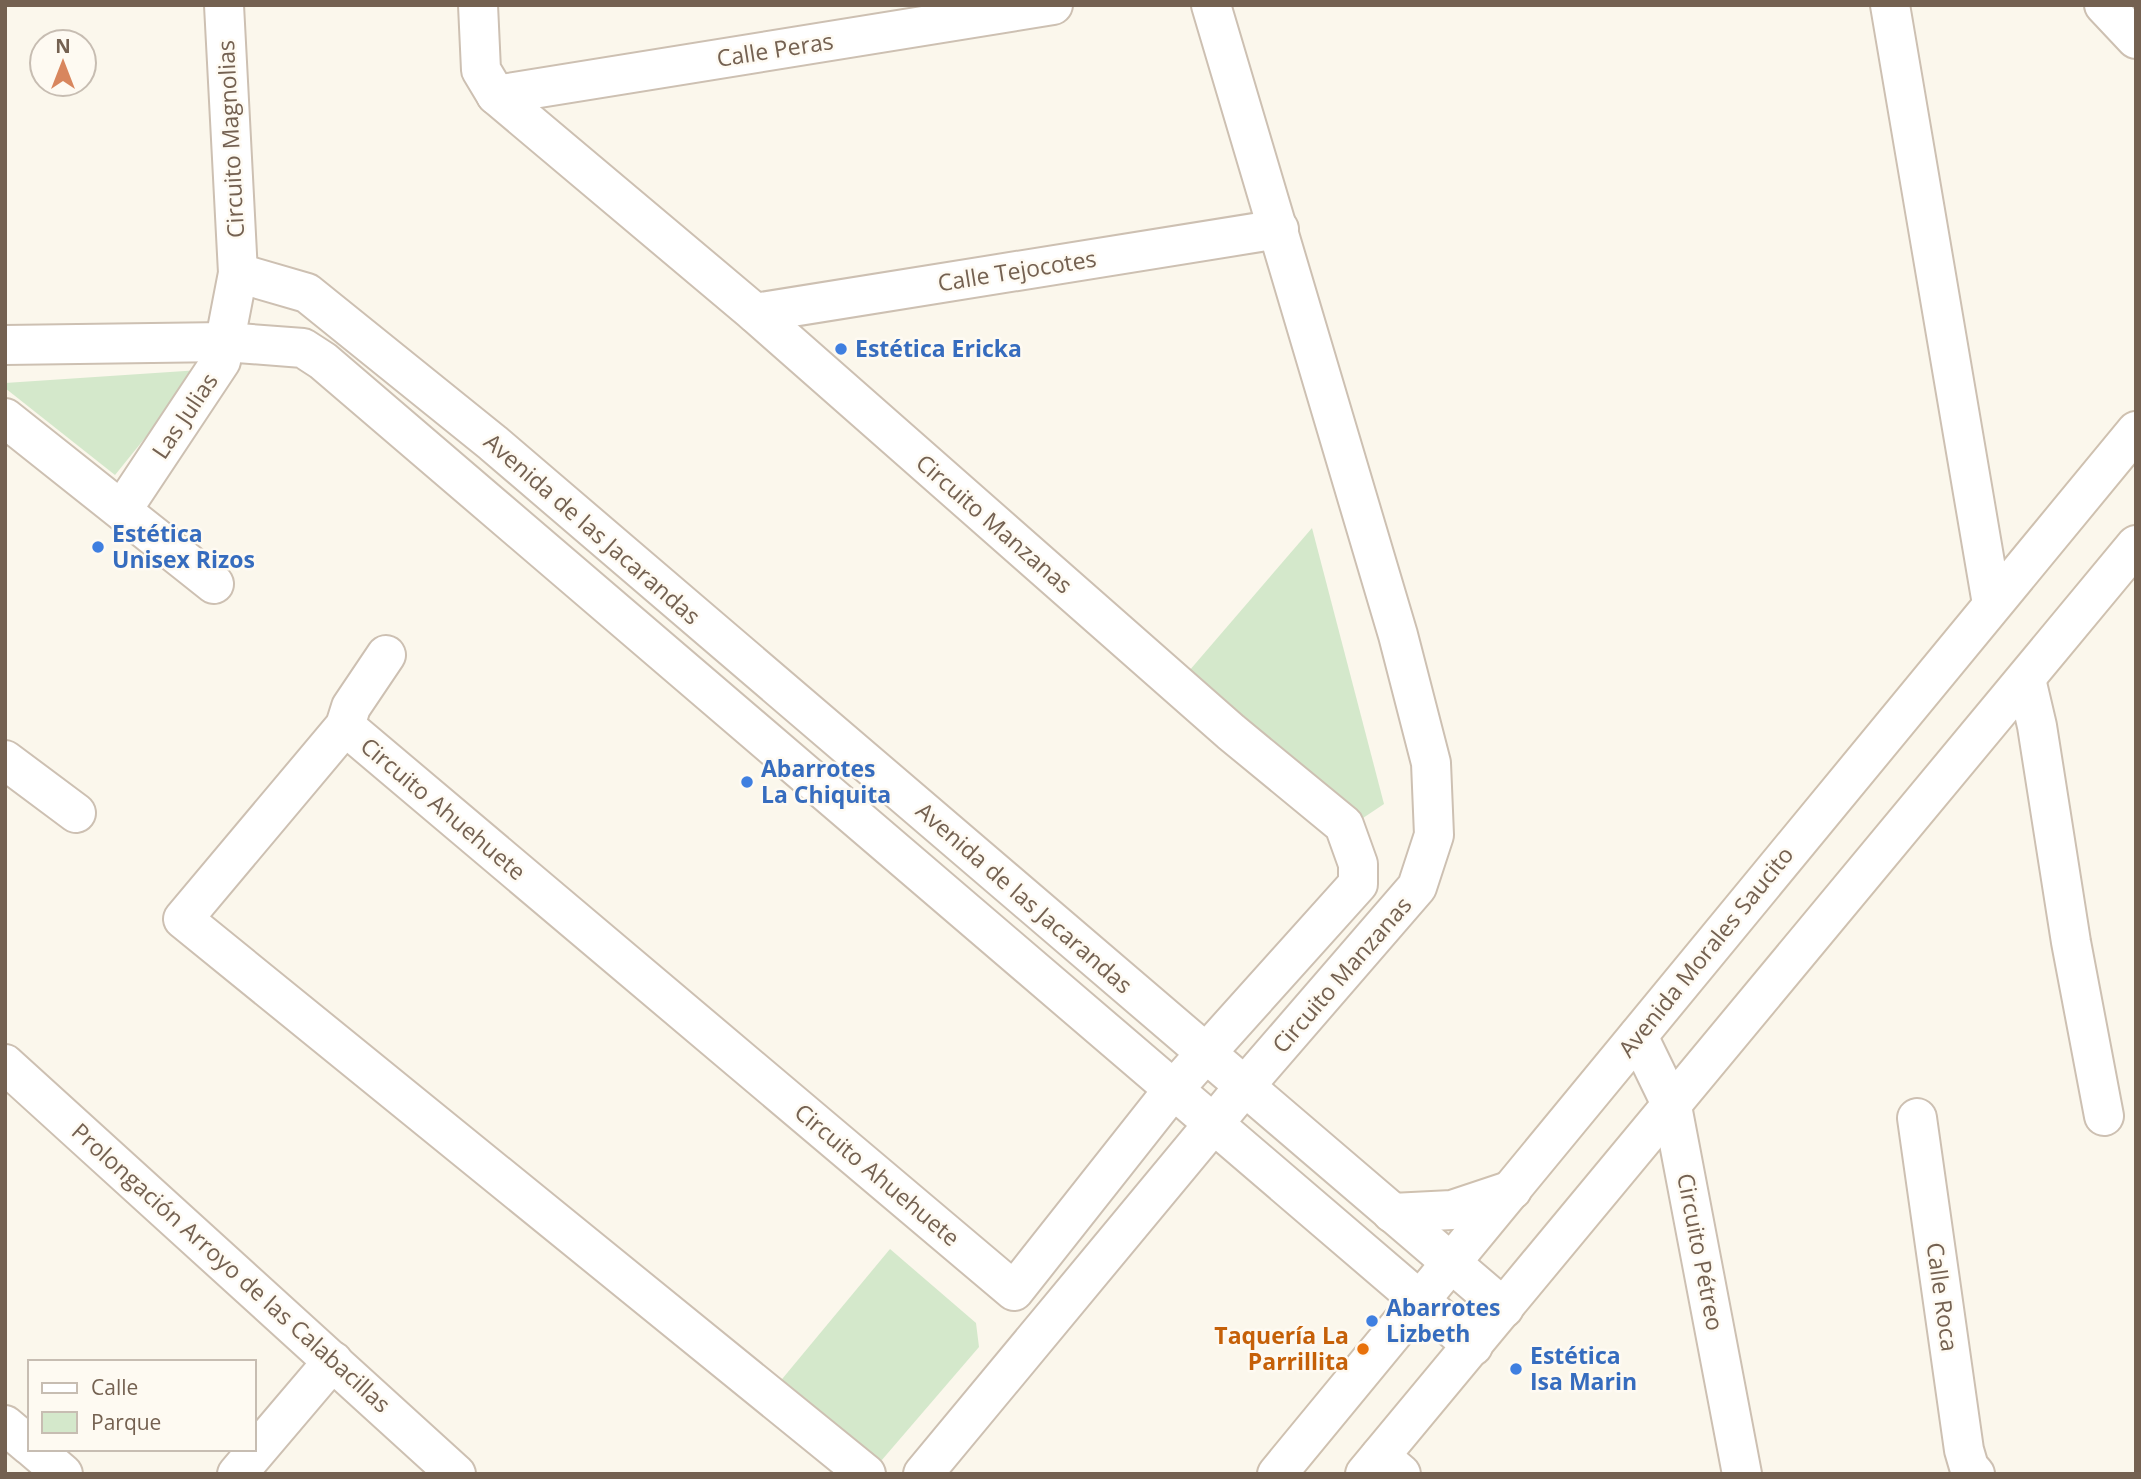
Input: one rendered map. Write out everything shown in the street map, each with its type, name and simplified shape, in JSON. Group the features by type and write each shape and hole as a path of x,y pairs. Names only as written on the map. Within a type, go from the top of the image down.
{"street":[{"name":"Circuito Magnolias","path":"224,5 238,273"},
{"name":"Circuito Manzanas","path":"478,5 481,70 496,95 755,313 1231,732 1344,825 1358,864 1358,884 1206,1055"},
{"name":"Calle Peras","path":"496,95 1053,5"},
{"name":"Circuito Manzanas","path":"1211,5 1398,635 1431,763 1434,835 1417,887 1244,1087"},
{"path":"1890,5 1992,604"},
{"path":"2104,5 2136,39"},
{"name":"Calle Tejocotes","path":"755,313 1279,229"},
{"name":"Las Julias","path":"122,510 221,361 238,273"},
{"name":"Avenida de las Jacarandas","path":"238,273 307,293 493,443 1504,1308"},
{"name":"Avenida de las Jacarandas","path":"225,342 303,348 323,361 582,580 1213,1127 1473,1346"},
{"path":"5,345 225,342"},
{"path":"5,418 214,584"},
{"name":"Avenida Morales Saucito","path":"1277,1474 2136,430"},
{"path":"582,580 611,545"},
{"path":"1382,1468 1504,1308 2026,679 2129,560"},
{"path":"345,726 362,688 386,655"},
{"path":"2026,679 2037,726 2071,942 2104,1116"},
{"name":"Circuito Ahuehuete","path":"866,1474 183,919 345,726 1014,1291 1172,1091 1206,1055"},
{"path":"5,760 76,813"},
{"path":"873,833 902,793"},
{"name":"Circuito Pétreo","path":"1638,1036 1672,1106 1742,1474"},
{"name":"Prolongación Arroyo de las Calabacillas","path":"5,1063 456,1474"},
{"path":"923,1474 1244,1087"},
{"name":"Calle Roca","path":"1917,1118 1964,1450 1969,1467 1975,1474"},
{"path":"1392,1213 1452,1210 1512,1190"},
{"path":"237,1474 333,1361"},
{"path":"5,1425 28,1444"},
{"path":"36,1451 63,1474"}],"green space":[{"path":"200,370 115,475 5,388 5,383"},
{"path":"1312,528 1384,804 1360,820 1189,671"},
{"path":"890,1249 976,1323 979,1347 881,1461 856,1461 773,1390"}],"place":[{"name":"Estética Ericka","path":"841,349"},
{"name":"Estética Unisex Rizos","path":"98,547"},
{"name":"Abarrotes La Chiquita","path":"747,782"},
{"name":"Abarrotes Lizbeth","path":"1372,1321"},
{"name":"Taquería La Parrillita","path":"1363,1349"},
{"name":"Estética Isa Marin","path":"1516,1369"}]}
